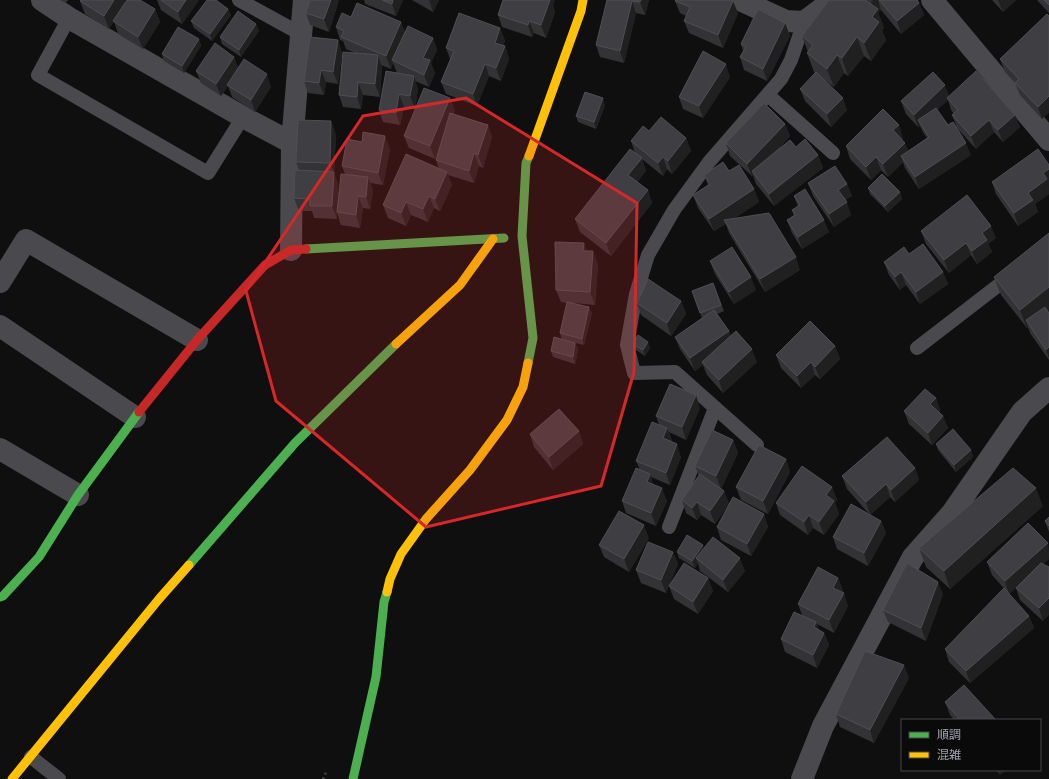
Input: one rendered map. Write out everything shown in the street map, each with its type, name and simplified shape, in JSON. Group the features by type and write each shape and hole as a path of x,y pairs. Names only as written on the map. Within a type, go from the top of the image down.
{"street":[{"path":"42,0 69,18 243,117 292,143"},
{"path":"291,250 292,143 304,0"},
{"path":"353,779 376,677 384,602 390,579 401,554 426,519 470,470 507,420 523,387 533,338 522,236 526,163 557,80 581,11 583,0"},
{"path":"740,0 786,21 804,22 833,0"},
{"path":"932,0 1049,140"},
{"path":"0,597 3,596 39,557 78,495 135,417 196,340 265,265 291,250 493,239 522,236"},
{"path":"12,779 159,599 295,443 387,352 460,285 493,239"},
{"path":"0,282 26,240 196,340"},
{"path":"0,326 135,417"},
{"path":"802,779 823,726 913,557 952,513 1022,412 1049,388"},
{"path":"0,449 78,495"}],"lane":[{"path":"239,0 301,34"},
{"path":"69,18 38,75 208,173 243,117"},
{"path":"757,445 675,372 634,373 627,345 636,294 648,255 674,210 709,162 781,79 790,60 804,22"},
{"path":"768,95 833,153"},
{"path":"917,348 1024,265"},
{"path":"668,527 715,408"},
{"path":"31,757 59,779"}],"highlighted area":[{"path":"466,98 637,203 634,372 601,486 426,527 276,401 246,291 363,116"}],"building":[{"path":"114,0 104,16 80,1"},
{"path":"127,0 140,0 155,9 138,37 113,21"},
{"path":"161,0 186,0 178,12"},
{"path":"207,0 216,0 228,9 210,34 191,21"},
{"path":"310,0 331,0 324,19 306,13"},
{"path":"382,0 393,0 392,4"},
{"path":"503,0 550,0 541,25 529,21 528,25 498,15"},
{"path":"607,0 641,0 640,2 632,1 620,51 596,45"},
{"path":"829,0 865,0 878,9 872,17 879,22 864,43 857,37 842,58 837,55 827,69 807,53 813,45 802,36"},
{"path":"879,0 917,0 919,3 897,21"},
{"path":"1044,0 1049,0 1049,5"},
{"path":"675,1 733,1 718,35 684,21 690,7"},
{"path":"357,3 401,22 386,56 341,37 344,31 336,27 342,13 351,17"},
{"path":"758,9 785,23 763,69 740,57 746,47 741,44"},
{"path":"238,11 256,24 239,50 220,37"},
{"path":"459,13 500,28 495,43 505,46 496,68 485,64 473,94 441,82 454,51 446,48"},
{"path":"1047,14 1049,16 1049,96 1038,107 1015,83 1019,79 1000,59"},
{"path":"408,26 433,38 423,58 430,60 424,75 392,60"},
{"path":"178,27 199,39 182,66 162,54"},
{"path":"310,37 338,40 333,72 321,70 319,83 304,81"},
{"path":"215,43 234,57 216,84 196,71"},
{"path":"703,51 726,64 699,106 679,97"},
{"path":"343,52 378,55 375,84 358,82 357,97 339,95"},
{"path":"244,59 267,74 251,100 227,85"},
{"path":"386,71 414,76 410,96 399,94 396,113 379,110"},
{"path":"976,71 1015,115 998,130 989,120 971,136 952,115 958,110 947,98"},
{"path":"816,72 843,98 827,114 800,89"},
{"path":"933,72 945,85 914,115 901,101"},
{"path":"424,88 450,98 430,146 404,136"},
{"path":"585,92 603,98 594,122 576,116"},
{"path":"764,103 785,124 747,164 726,143"},
{"path":"936,108 948,125 953,122 966,143 915,177 901,156 929,137 918,120"},
{"path":"883,109 899,125 893,130 905,143 883,164 876,157 866,167 846,146"},
{"path":"450,113 488,125 478,155 474,153 469,171 436,160"},
{"path":"661,117 686,138 668,161 663,157 658,163 631,141 643,126 649,131"},
{"path":"298,120 331,121 330,163 296,162"},
{"path":"363,132 385,136 378,173 342,166 347,139 362,142"},
{"path":"805,139 818,155 769,194 752,171 790,140 796,147"},
{"path":"630,149 642,158 628,175 648,190 606,243 575,219"},
{"path":"1038,149 1049,165 1049,169 1043,173 1047,179 1028,193 1033,200 1014,213 992,182"},
{"path":"406,154 447,172 435,199 429,196 423,209 406,202 401,213 383,205"},
{"path":"723,162 729,171 739,165 754,189 709,219 693,195 710,184 704,175"},
{"path":"835,166 847,184 838,190 847,202 829,214 808,183"},
{"path":"295,170 334,172 332,206 310,206 310,199 294,198"},
{"path":"341,174 368,177 366,197 358,196 356,215 337,212"},
{"path":"882,174 900,192 885,206 868,188"},
{"path":"805,189 824,220 798,237 787,220 795,215 792,210 800,205 794,196"},
{"path":"967,195 991,226 982,233 987,240 972,251 966,243 944,260 921,231"},
{"path":"769,213 796,257 760,279 724,220"},
{"path":"1049,233 1049,287 1020,310 994,277"},
{"path":"555,242 584,243 583,251 593,251 590,292 556,290"},
{"path":"923,244 943,272 916,292 901,272 895,277 884,262 904,247 909,254"},
{"path":"732,247 751,277 729,292 710,261"},
{"path":"648,279 681,301 667,323 637,303"},
{"path":"713,283 721,305 700,313 692,291"},
{"path":"567,302 589,307 582,339 560,333"},
{"path":"1045,307 1049,313 1049,347 1046,350 1026,320"},
{"path":"714,310 729,331 690,358 675,337"},
{"path":"810,321 835,346 815,367 811,362 797,376 776,355"},
{"path":"736,331 752,349 719,380 702,362"},
{"path":"638,335 648,342 643,350 633,344"},
{"path":"554,337 575,343 573,357 551,351"},
{"path":"670,384 696,395 682,427 656,416"},
{"path":"925,389 936,398 930,404 943,416 928,433 904,411"},
{"path":"559,409 579,431 549,457 530,434"},
{"path":"652,422 667,428 663,438 677,444 666,473 636,461"},
{"path":"953,429 971,450 954,465 936,444"},
{"path":"712,430 733,440 716,476 695,466"},
{"path":"887,437 915,468 891,490 886,484 866,502 842,476"},
{"path":"759,445 786,459 763,501 736,487"},
{"path":"802,466 832,487 826,495 834,501 819,522 809,515 804,522 776,503"},
{"path":"636,468 650,474 647,482 662,488 651,513 622,501"},
{"path":"1013,468 1036,488 944,571 919,548"},
{"path":"700,474 724,491 710,511 697,502 692,508 682,500"},
{"path":"733,497 764,514 747,544 717,527"},
{"path":"851,504 881,521 864,553 833,537"},
{"path":"619,511 644,525 624,559 599,545"},
{"path":"1049,517 1049,526 1045,521"},
{"path":"1028,523 1048,543 1005,581 987,562"},
{"path":"687,535 703,545 692,561 677,552"},
{"path":"713,537 740,558 723,580 696,558"},
{"path":"648,542 673,552 661,580 636,570"},
{"path":"684,563 708,578 693,602 669,586"},
{"path":"907,563 938,582 921,628 883,610"},
{"path":"1041,563 1049,567 1049,598 1039,608 1016,588"},
{"path":"818,567 838,578 833,588 844,593 829,620 798,604"},
{"path":"1004,588 1029,616 966,671 945,649"},
{"path":"794,612 816,622 814,627 824,633 813,655 781,639"},
{"path":"865,651 904,665 870,730 836,714"},
{"path":"964,685 995,719 959,719 945,702"}],"traffic: fast":[{"path":"528,363 533,338 522,236 526,163 529,156"},
{"path":"306,249 504,238"},
{"path":"189,565 295,443 396,344"},
{"path":"0,597 3,596 39,557 78,495 139,412"},
{"path":"353,779 376,677 384,602 387,592"}],"traffic: slow":[{"path":"529,156 581,11 583,0"},
{"path":"396,344 460,285 493,239"},
{"path":"387,592 390,579 401,554 426,519 470,470 507,420 523,387 528,363"},
{"path":"12,779 159,599 189,565"}],"traffic: jam":[{"path":"139,412 197,340 265,265 291,250 306,249"}]}
